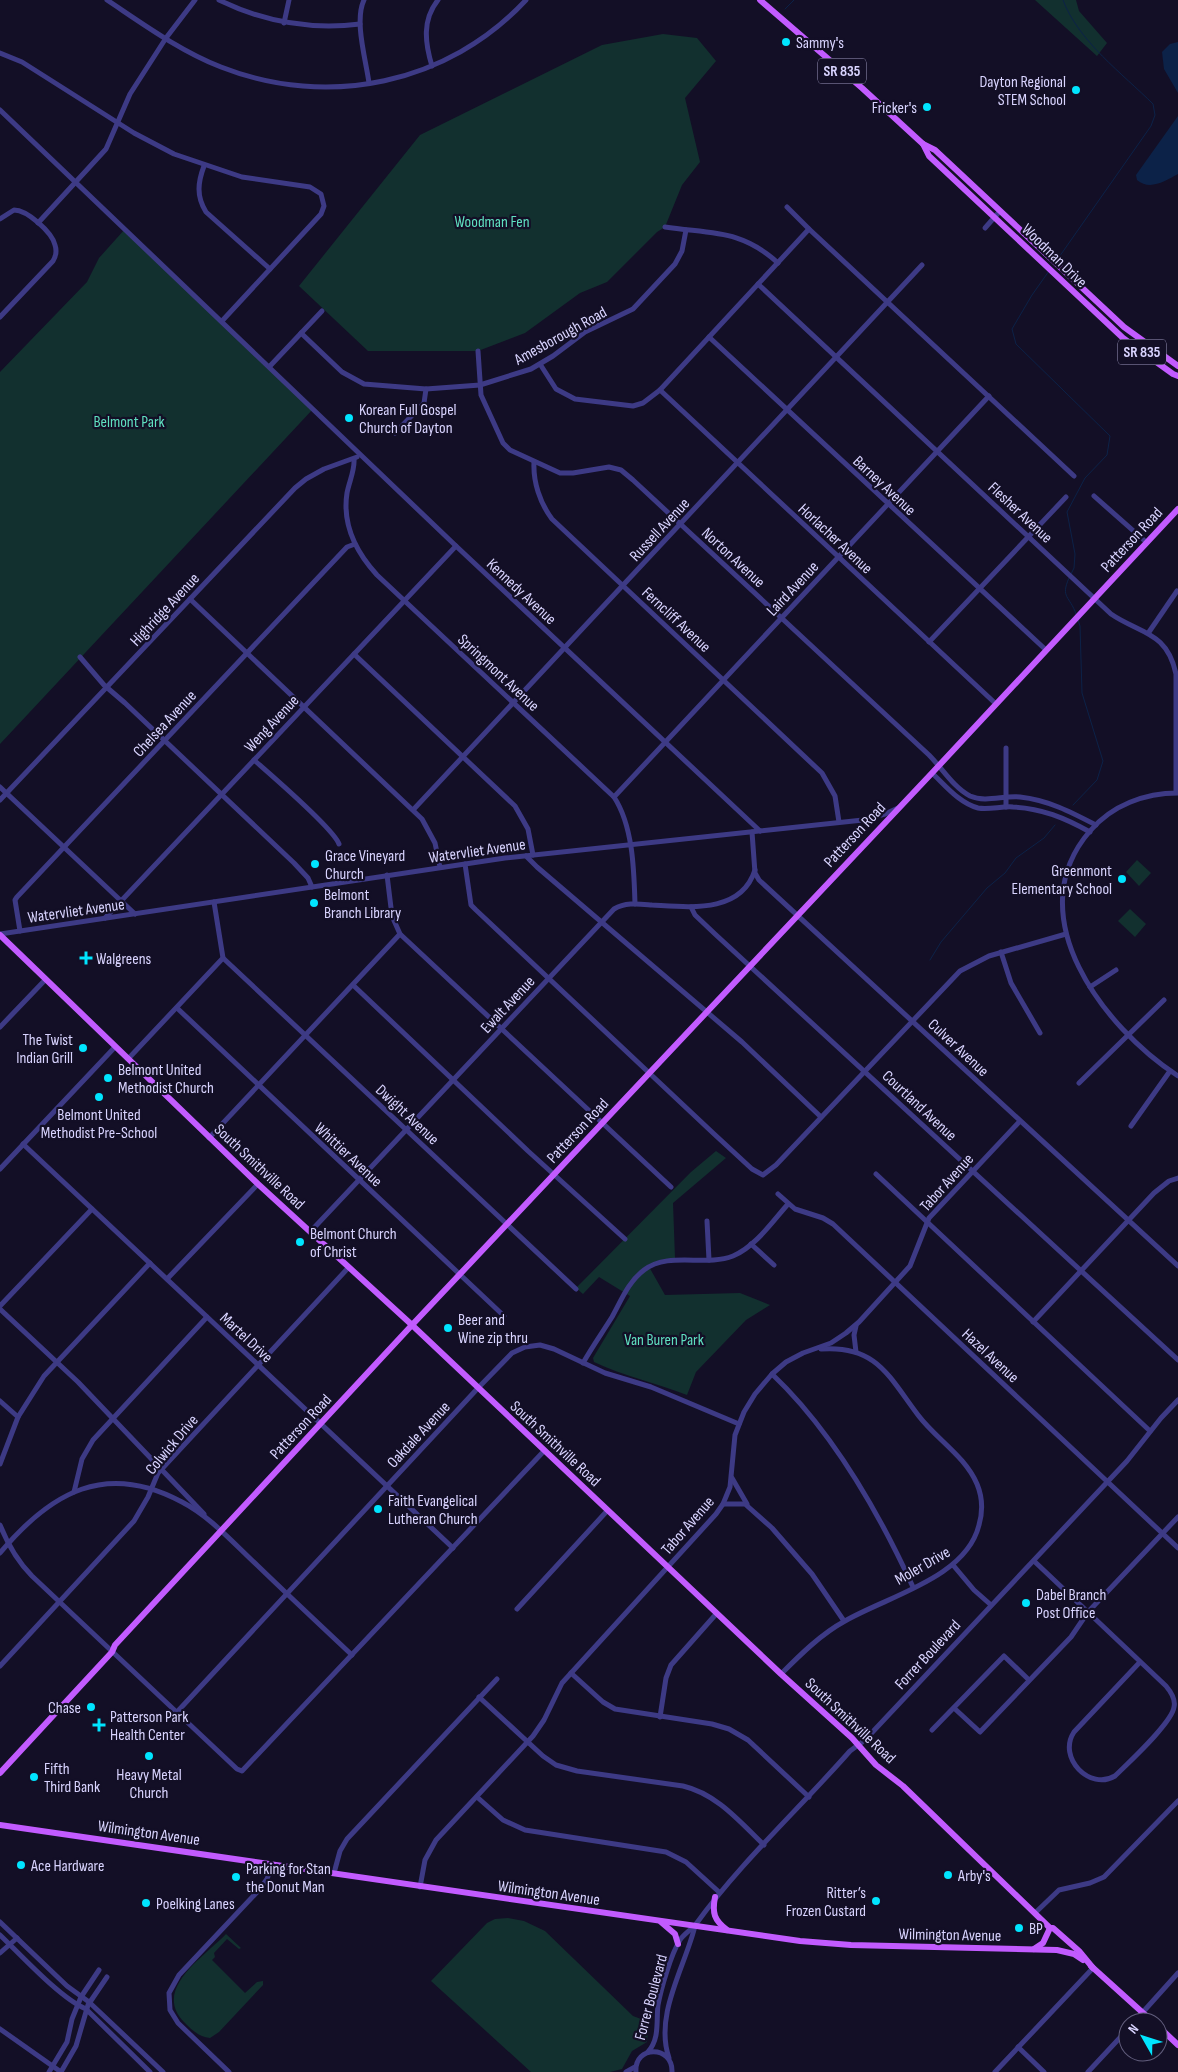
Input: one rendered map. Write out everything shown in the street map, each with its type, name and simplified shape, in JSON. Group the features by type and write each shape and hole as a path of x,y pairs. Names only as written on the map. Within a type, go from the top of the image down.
{"main road":[{"name":"Woodman Drive","path":"760,0 862,88 923,144 935,150 1029,236 1034,246 1053,266 1058,277 1124,338 1172,374 1178,376"},
{"name":"Woodman Drive","path":"923,144 929,156 998,220 1124,327 1178,366"},
{"path":"943,168 948,163"},
{"name":"Patterson Road","path":"0,1773 112,1652 115,1645 219,1530 321,1424 1178,509"},
{"name":"South Smithville Road","path":"0,935 209,1138 412,1325 858,1745 863,1752 903,1786 1050,1928 1053,1928 1079,1951 1093,1968"},
{"name":"Wilmington Avenue","path":"0,1826 829,1944 1066,1951 1080,1958 1093,1968"},
{"path":"717,1895 714,1909 715,1918 728,1930"},
{"path":"660,1921 672,1930 678,1944"},
{"path":"1034,1949 1043,1943 1050,1928"},
{"path":"1093,1968 1143,2012"}],"street":[{"path":"38,223 106,149 130,94 166,38 195,0"},
{"path":"219,0 255,15 284,22 311,26 360,24"},
{"path":"284,22 289,0"},
{"path":"364,0 360,24 369,84"},
{"path":"432,66 426,35 431,11 438,0"},
{"path":"109,1 206,61 259,79 312,87 369,84 398,78 432,66 463,52 486,37 526,0"},
{"path":"0,54 22,62 117,123 161,148 204,166 242,177 310,187 318,190 324,201 321,214 222,321"},
{"path":"0,119 2,112"},
{"name":"Kennedy Avenue","path":"2,112 270,366 456,546 760,831"},
{"path":"204,166 199,186 200,200 206,212 270,269"},
{"path":"787,207 1074,476"},
{"path":"0,219 8,212 19,210 27,213 54,242 56,256 0,317"},
{"path":"985,228 1000,211"},
{"path":"665,227 721,233 741,238 762,249 778,263"},
{"path":"540,364 556,389 575,399 624,407 644,403 660,390 809,229"},
{"name":"Amesborough Road","path":"301,333 342,372 356,382 372,386 426,389 480,385 518,374 540,364 585,332 626,313 640,303 674,264 682,251 686,230"},
{"name":"Russell Avenue","path":"414,810 922,265"},
{"name":"Flesher Avenue","path":"758,284 1071,575 1094,599 1120,620 1149,632 1167,652 1176,668 1177,792"},
{"path":"270,366 322,311"},
{"name":"Barney Avenue","path":"709,337 1046,650"},
{"path":"478,351 480,385 484,403 502,442 510,450 534,462"},
{"path":"396,433 424,403 426,389"},
{"name":"Horlacher Avenue","path":"660,390 996,704"},
{"name":"Laird Avenue","path":"614,797 989,396"},
{"name":"Highridge Avenue","path":"0,800 302,482 324,469 354,459 360,454"},
{"name":"Springmont Avenue","path":"354,459 346,504 348,524 355,544 369,566 614,797 626,823 630,845 635,904"},
{"name":"Norton Avenue","path":"534,462 551,470 566,474 609,467 621,470 939,765 961,789 971,796 980,799 1006,796 1051,804 1096,825"},
{"name":"Ferncliff Avenue","path":"534,462 542,502 552,519 822,773 835,796 839,822"},
{"path":"1094,496 1146,542"},
{"path":"929,642 1066,497"},
{"name":"Chelsea Avenue","path":"20,931 17,897 348,547 355,544"},
{"name":"Weng Avenue","path":"105,918 456,546"},
{"path":"1149,632 1176,591"},
{"path":"190,600 414,810 431,833 437,848 440,867"},
{"path":"354,654 506,797 522,815 528,829 533,855"},
{"path":"80,657 107,688 165,740 299,868 308,878 312,887"},
{"path":"1006,748 1006,807"},
{"path":"254,760 337,838 339,844"},
{"path":"932,773 960,799 976,808 1026,808 1047,812 1090,832"},
{"path":"0,787 135,914"},
{"path":"1177,792 1150,795 1133,801 1110,814 1096,825 1072,861 1064,884 1062,915 1072,951 1090,986 1109,1014 1142,1049 1178,1076"},
{"name":"Watervliet Avenue","path":"0,935 440,867 872,818 898,808"},
{"path":"752,832 755,870"},
{"path":"526,856 706,1012 821,1117"},
{"path":"465,864 471,904 752,1169 763,1175 776,1165 960,971 976,961 1001,952 1066,934"},
{"name":"Culver Avenue","path":"755,870 759,880 1178,1266"},
{"name":"Ewalt Avenue","path":"310,1232 601,922 619,906 635,904 691,907 732,899 748,884 755,870"},
{"path":"387,875 392,916 400,934 671,1187"},
{"path":"128,1059 223,958 214,902"},
{"name":"Courtland Avenue","path":"691,907 695,915 1178,1360"},
{"path":"209,1138 400,934"},
{"path":"1001,952 1011,983 1040,1033"},
{"name":"Dwight Avenue","path":"223,958 576,1289"},
{"path":"1090,986 1116,970"},
{"path":"0,1027 46,979"},
{"path":"353,985 625,1239"},
{"path":"1079,1083 1164,1000"},
{"name":"Whittier Avenue","path":"177,1008 504,1316"},
{"path":"0,1169 115,1047"},
{"path":"1132,1126 1170,1071"},
{"name":"Tabor Avenue","path":"420,1887 425,1860 431,1846 539,1729 559,1689 571,1673 724,1504 732,1478 733,1442 739,1424 755,1394 772,1374 794,1358 839,1338 858,1324 905,1274 914,1259 927,1221 1020,1121"},
{"name":"Martel Drive","path":"23,1144 453,1548"},
{"path":"876,1174 1150,1431"},
{"path":"1033,1322 1163,1184 1178,1178"},
{"path":"167,1279 258,1184"},
{"name":"Hazel Avenue","path":"778,1194 795,1208 823,1218 833,1224 1178,1548"},
{"path":"584,1363 630,1285 644,1270 656,1264 668,1262 732,1257 751,1244 788,1204"},
{"path":"92,1209 0,1308 57,1362 219,1530 352,1655"},
{"path":"707,1221 709,1260"},
{"path":"751,1244 774,1265"},
{"path":"0,1464 18,1417 34,1390 57,1362 150,1263"},
{"name":"Colwick Drive","path":"0,1666 134,1521 161,1470 349,1268"},
{"path":"74,1492 86,1450 112,1419 207,1317"},
{"path":"856,1352 854,1335 858,1324"},
{"name":"Oakdale Avenue","path":"177,1712 505,1359 525,1347 547,1346 605,1373 651,1387 739,1424"},
{"name":"Moler Drive","path":"781,1674 803,1653 844,1622 935,1577 953,1565 970,1547 979,1528 982,1511 976,1482 965,1464 924,1423 889,1374 877,1363 856,1352 831,1348 816,1349"},
{"path":"772,1374 804,1407 843,1462 883,1528 913,1587"},
{"name":"Forrer Boulevard","path":"626,2072 635,2069 641,2056 654,2045 658,2004 665,1979 680,1940 695,1926 717,1895 1108,1482 1178,1400"},
{"path":"0,1401 18,1417"},
{"path":"0,1525 7,1544 25,1568 237,1769 244,1770 544,1451"},
{"path":"732,1478 748,1507 776,1533 802,1563 844,1622"},
{"path":"0,1553 39,1512 74,1492 106,1484 123,1484 151,1488 183,1502 219,1530"},
{"path":"724,1504 741,1503 748,1507"},
{"path":"517,1609 607,1510"},
{"path":"954,1708 980,1732 1071,1637 1088,1612 1164,1534 1178,1517"},
{"path":"1034,1561 1088,1612 1140,1662 1171,1692 1175,1702 1173,1712 1168,1721 1115,1776 1102,1781 1093,1779 1075,1764 1069,1754 1069,1741 1074,1732 1140,1662"},
{"path":"953,1565 974,1590 991,1605"},
{"path":"660,1716 666,1678 671,1665 717,1614"},
{"path":"932,1730 1004,1656 1029,1680"},
{"path":"571,1673 603,1702 615,1709 720,1726 739,1733 809,1797"},
{"path":"334,1873 340,1851 347,1839 497,1679"},
{"path":"479,1697 549,1761 570,1770 683,1786 700,1791 722,1805 764,1845"},
{"path":"476,1797 503,1820 525,1830 666,1852 686,1862 717,1895"},
{"path":"1035,1913 1059,1890 1090,1883 1104,1876 1178,1801"},
{"path":"229,2072 173,2017 169,1993 174,1981 259,1890 267,1879 272,1865"},
{"path":"0,1922 79,2001 88,2005 150,2072"},
{"name":"Forrer Boulevard","path":"672,2072 666,2049 670,2002 677,1977 692,1940 695,1926"},
{"path":"0,1935 79,2001 88,2005 163,2072"},
{"path":"0,1953 17,1938"},
{"path":"995,2072 1093,1968"},
{"path":"51,2069 67,2042 79,2001 99,1970"},
{"path":"1143,2012 1178,1973"},
{"path":"1,2032 51,2069 61,2072 76,2046 88,2005 106,1977"},
{"path":"1088,2072 1094,2069 1118,2041"},
{"path":"1018,2047 1044,2072"},
{"name":"Forrer Boulevard","path":"648,2052 660,2052 669,2058"}],"green space":[{"path":"1035,0 1076,0 1079,11 1107,43 1097,56"},
{"name":"Woodman Fen","path":"663,34 697,38 716,61 685,98 700,162 682,185 665,227 657,232 607,282 580,293 525,333 478,351 368,351 299,286 420,135 602,45"},
{"name":"Belmont Park","path":"125,229 313,409 0,744 0,372 87,282 99,258"},
{"path":"1137,860 1151,873 1139,886 1126,872"},
{"path":"1130,909 1146,924 1135,937 1118,921"},
{"name":"Van Buren Park","path":"716,1151 726,1158 673,1203 675,1258 660,1260 648,1265 665,1295 740,1293 770,1305 746,1320 696,1372 687,1395 594,1362 593,1358 630,1296 599,1277 583,1294 576,1288 691,1172"},
{"path":"508,1918 524,1921 545,1931 633,2016 649,2022 647,2042 632,2051 622,2069 610,2072 531,2072 431,1981 487,1923 495,1919"},
{"path":"226,1934 241,1948 239,1949 227,1939 214,1953 215,1957 212,1960 245,1993 257,1982 263,1981 263,1985 219,2032 210,2038 196,2033 184,2022 176,2010 174,1998 177,1986 185,1974"}],"water":[{"path":"1178,42 1178,93 1164,69 1162,52 1170,44"},
{"path":"1178,116 1178,174 1158,184 1147,185 1142,183 1137,180 1136,175"}],"waterway":[{"path":"785,9 794,0"},
{"path":"1057,260 1151,126 1155,115 1153,104 1090,43 1070,15 1063,0"},
{"path":"1049,271 1012,329 1016,344 1110,436 1107,455 1085,478 1067,512 1075,554 1074,568 1071,574"},
{"path":"1069,578 1065,590 1076,614"},
{"path":"1073,805 1097,780 1103,761 1082,693 1080,626 1078,620"},
{"path":"930,960 941,942 987,888 1005,873 1016,858 1044,838 1055,825"}],"place":[{"name":"Sammy's","path":"786,42"},
{"name":"Dayton Regional STEM School","path":"1076,90"},
{"name":"Fricker's","path":"927,107"},
{"name":"Korean Full Gospel Church of Dayton","path":"349,418"},
{"name":"Grace Vineyard Church","path":"315,864"},
{"name":"Greenmont Elementary School","path":"1122,879"},
{"name":"Belmont Branch Library","path":"314,903"},
{"name":"Walgreens","path":"86,958"},
{"name":"The Twist Indian Grill","path":"83,1048"},
{"name":"Belmont United Methodist Church","path":"108,1078"},
{"name":"Belmont United Methodist Pre-School","path":"99,1097"},
{"name":"Belmont Church of Christ","path":"300,1242"},
{"name":"Beer and Wine zip thru","path":"448,1328"},
{"name":"Faith Evangelical Lutheran Church","path":"378,1509"},
{"name":"Dabel Branch Post Office","path":"1026,1603"},
{"name":"Chase","path":"91,1707"},
{"name":"Patterson Park Health Center","path":"99,1725"},
{"name":"Heavy Metal Church","path":"149,1756"},
{"name":"Fifth Third Bank","path":"34,1777"},
{"name":"Ace Hardware","path":"21,1865"},
{"name":"Arby's","path":"948,1875"},
{"name":"Parking for Stan the Donut Man","path":"236,1877"},
{"name":"Ritter’s Frozen Custard","path":"876,1901"},
{"name":"Poelking Lanes","path":"146,1903"},
{"name":"BP","path":"1019,1928"}]}
